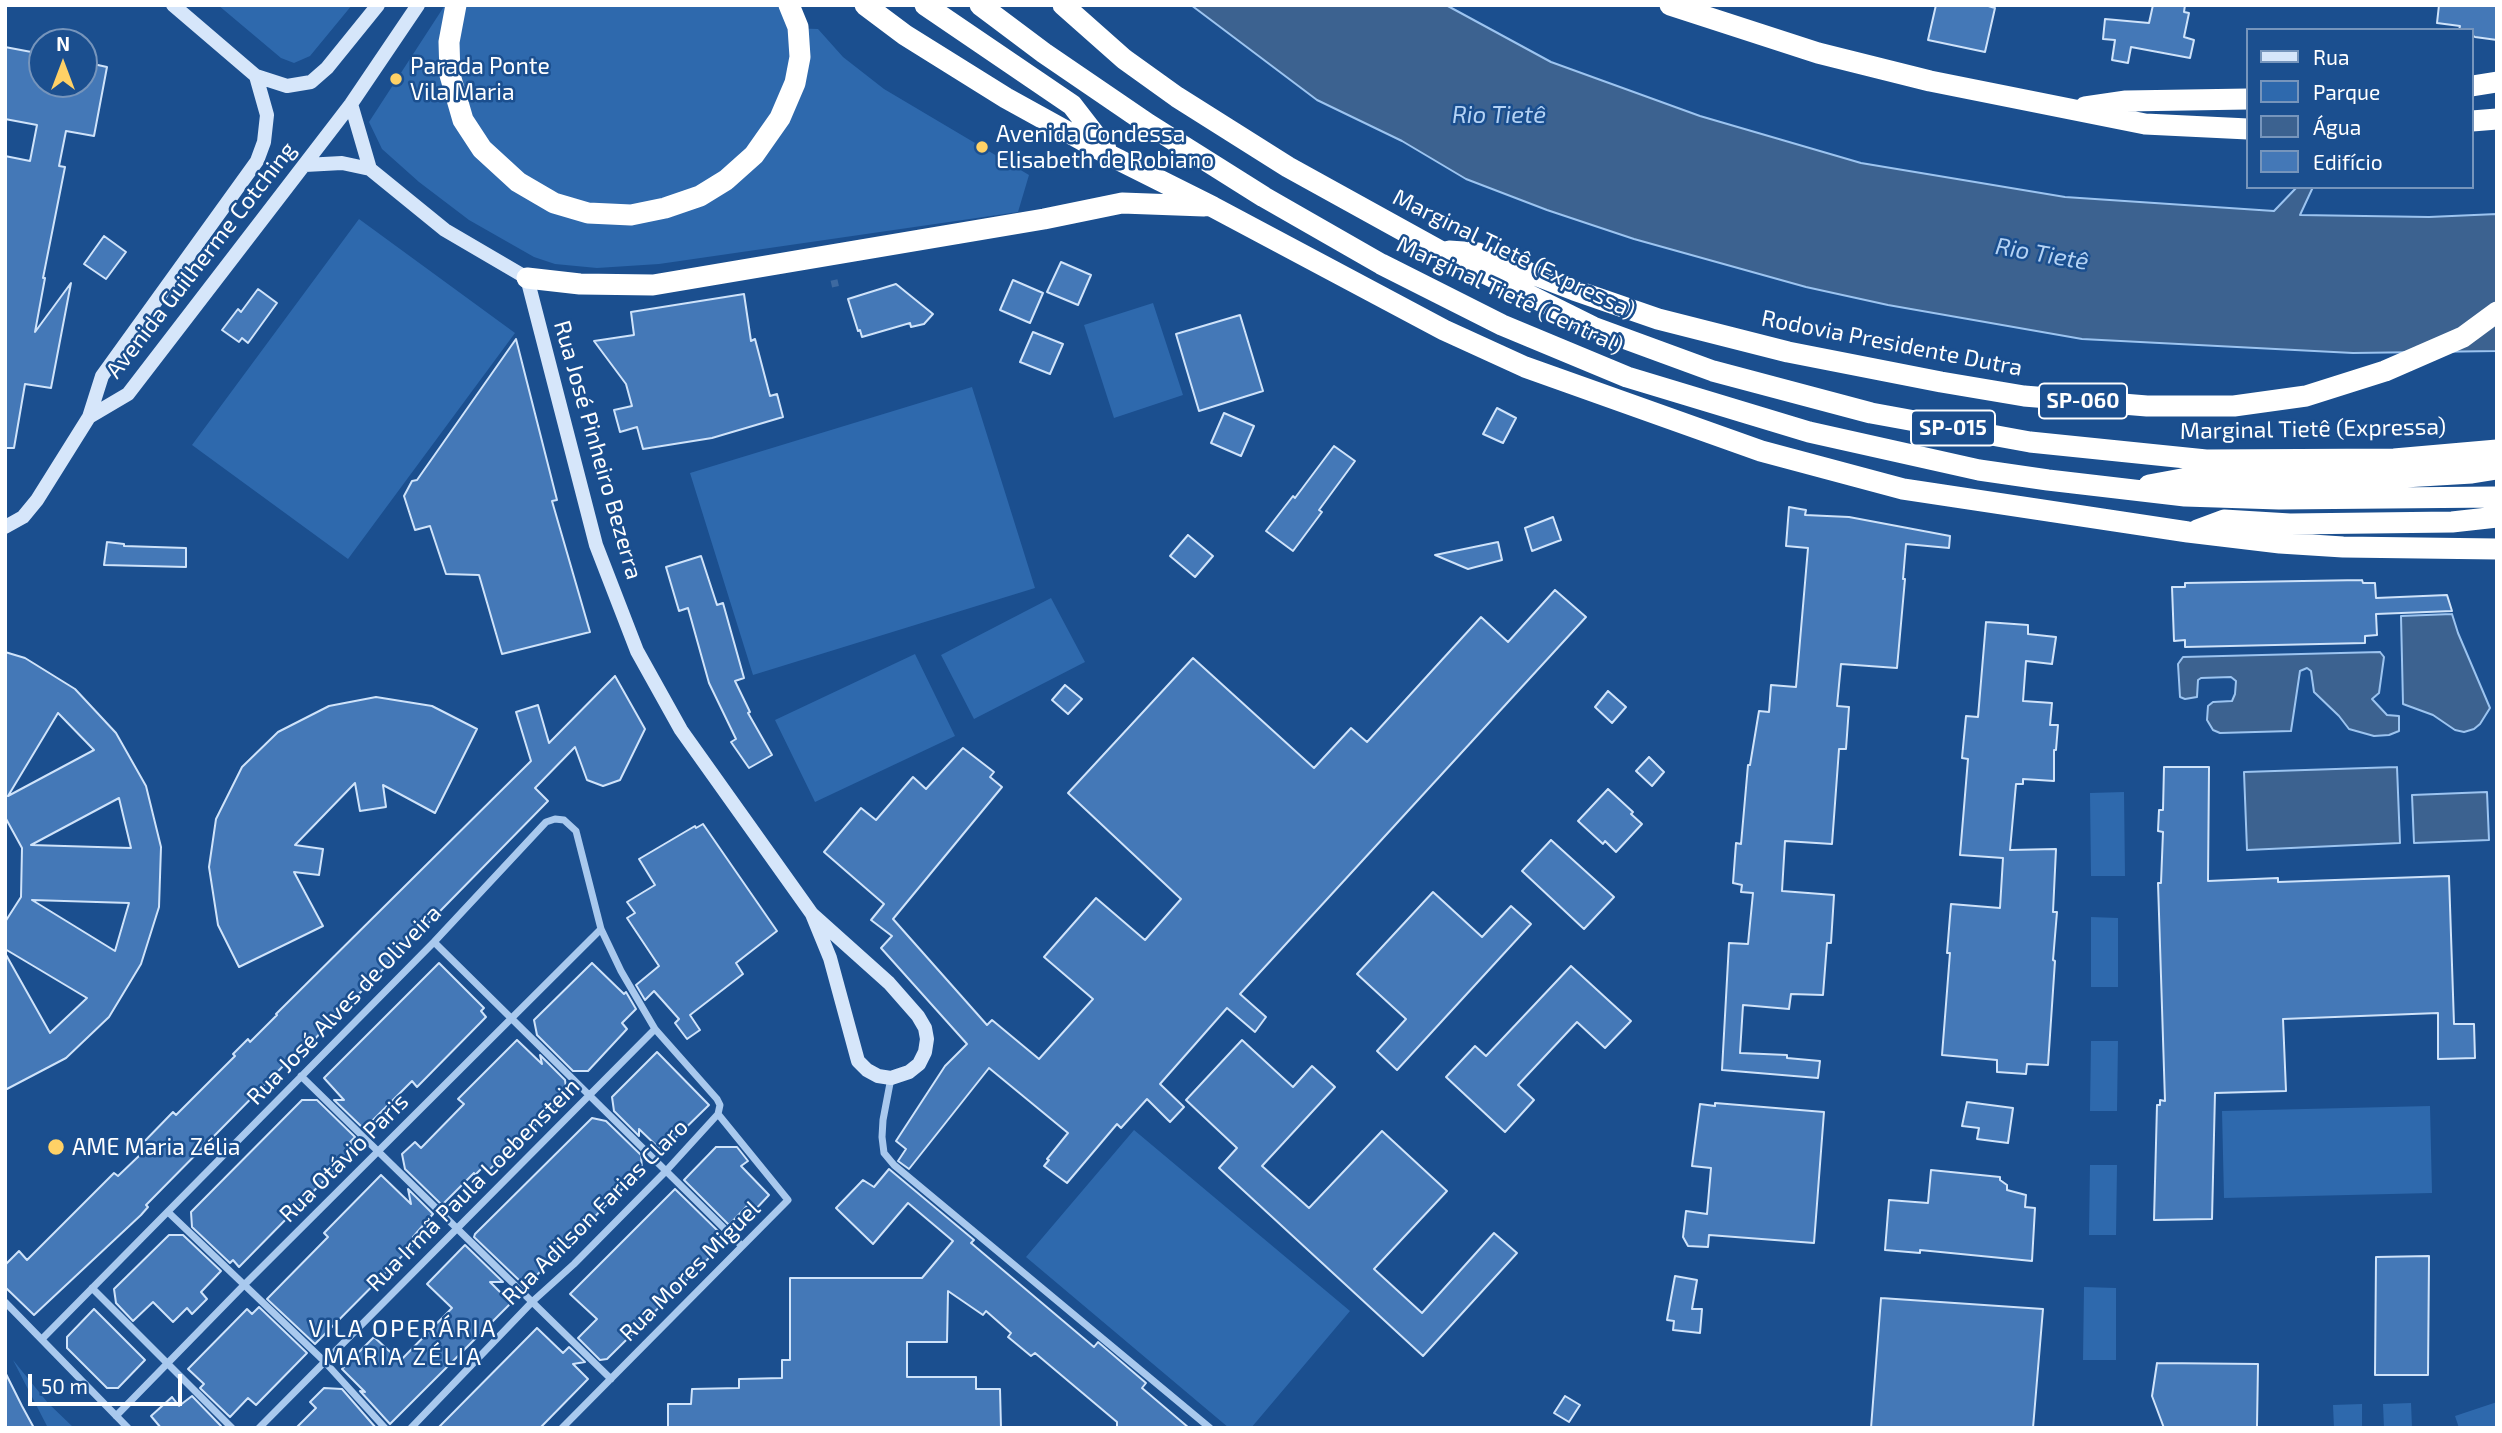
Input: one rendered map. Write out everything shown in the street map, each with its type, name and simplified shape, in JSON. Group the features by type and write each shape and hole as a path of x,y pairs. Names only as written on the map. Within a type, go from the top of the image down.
{"highway":[{"path":"456,5 449,42 450,75 463,120 482,149 518,182 554,203 588,213 631,215 665,208 700,196 726,180 754,155 780,118 795,83 800,57 798,27 789,5"},
{"path":"865,5 905,35 1006,98 1111,156 1444,330 1525,367 1761,451 1903,489 2188,532 2343,547 2497,549"},
{"path":"925,5 1072,106 1111,156"},
{"name":"Marginal Tietê (Central)","path":"979,5 1148,124 1264,197 1381,264 1502,325 1627,377 1809,432 1979,470 2185,496 2279,499 2497,497"},
{"name":"Marginal Tietê (Expressa)","path":"1063,5 1124,59 1177,97 1288,167 1440,251 1593,327 1713,371 1871,413 2030,442 2206,460 2394,459 2497,450"},
{"path":"1670,5 1818,53 1930,81 2145,124 2246,129"},
{"path":"2474,86 2497,82"},
{"path":"2073,109 2126,101 2246,99"},
{"path":"2474,121 2497,119"},
{"path":"527,278 580,284 653,285 1044,219 1122,203 1213,207"},
{"name":"Rodovia Presidente Dutra","path":"1440,251 1478,253 1574,290 1658,318 1788,352 1941,383 2024,396 2147,406 2234,406 2306,396 2385,371 2463,337 2497,312"},
{"path":"2123,489 2187,478 2387,478 2497,470"},
{"path":"2188,532 2224,520 2290,524 2425,522 2497,517"}],"street":[{"path":"173,5 256,76 287,86 311,82 327,68 378,5"},
{"name":"Avenida Guilherme Cotching","path":"5,527 23,517 37,500 89,417 128,394 351,104 418,5"},
{"path":"89,417 102,376 257,160 264,142 267,115 256,76"},
{"path":"351,104 370,169"},
{"path":"305,165 342,163 370,169 445,230 527,278"},
{"name":"Rua José Pinheiro Bezerra","path":"527,278 596,545 637,651 681,730 812,915 830,958 858,1061 878,1076 891,1078 909,1072 919,1064 925,1052 925,1028 890,983 812,915"},
{"name":"Rua Mores Miguel","path":"555,819 564,820 576,831 601,929 621,971 655,1029 718,1099 718,1114 788,1200 562,1428"},
{"name":"Rua José Alves de Oliveira","path":"42,1339 434,942 546,822 555,819"},
{"name":"Rua Otávio Paris","path":"116,1416 601,929"},
{"path":"434,942 742,1246"},
{"name":"Rua Irmã Paula Loebenstein","path":"259,1428 655,1029"},
{"path":"301,1076 611,1379"},
{"path":"891,1078 882,1138 884,1153 894,1165 1210,1428"},
{"name":"Rua Adilson Farias Claro","path":"411,1428 533,1301 666,1171 718,1114"},
{"path":"168,1212 324,1362 385,1428"},
{"path":"92,1288 232,1428"},
{"path":"5,1302 128,1428"}],"green space":[{"path":"218,5 352,5 310,56 294,63 281,58"},
{"path":"445,5 784,5 788,28 818,29 843,57 884,89 1029,175 1018,212 659,264 597,268 555,264 534,257 469,220 419,182 382,149 369,122"},
{"path":"359,219 515,333 348,559 192,445"},
{"path":"1153,303 1183,395 1114,418 1084,325"},
{"path":"972,387 1035,588 753,675 690,473"},
{"path":"1051,598 1085,662 974,719 941,655"},
{"path":"915,654 955,736 815,802 775,720"},
{"path":"2124,792 2125,876 2091,876 2090,793"},
{"path":"2091,917 2118,918 2118,987 2091,987"},
{"path":"2091,1041 2118,1041 2117,1111 2090,1111"},
{"path":"2430,1106 2432,1193 2224,1198 2222,1111"},
{"path":"1134,1130 1350,1311 1251,1428 1229,1428 1026,1257"},
{"path":"2090,1165 2117,1165 2116,1235 2089,1235"},
{"path":"2084,1287 2116,1288 2116,1360 2083,1360"},
{"path":"13,1360 48,1403 74,1428 48,1428"},
{"path":"2497,1402 2497,1428 2459,1428 2455,1416"},
{"path":"2411,1403 2412,1428 2384,1428 2383,1404"},
{"path":"2362,1404 2362,1428 2334,1428 2333,1405"}],"water":[{"name":"Rio Tietê","path":"1191,5 1446,5 1551,62 1700,116 1861,163 2065,197 2274,211 2295,189 2312,189 2300,215 2429,217 2497,214 2497,351 2353,353 2082,339 1888,305 1806,287 1634,239 1547,210 1466,179 1402,141 1317,100"},
{"path":"2452,614 2490,708 2480,724 2464,732 2455,730 2433,715 2403,704 2401,616"},
{"path":"2380,652 2384,657 2379,693 2372,699 2387,715 2399,716 2399,731 2389,735 2374,736 2349,729 2314,692 2311,671 2307,668 2300,671 2291,731 2220,733 2213,730 2207,720 2208,706 2213,702 2232,701 2236,681 2231,677 2201,678 2198,680 2197,697 2180,697 2178,664 2183,657"},
{"path":"2397,767 2400,843 2247,850 2244,772"},
{"path":"2487,792 2489,840 2414,843 2412,795"}],"building":[{"path":"1936,5 1985,5 1995,8 1985,52 1928,40"},
{"path":"2153,5 2185,5 2184,12 2189,13 2184,37 2194,40 2190,58 2131,47 2128,63 2112,60 2115,40 2103,39 2105,19 2149,23"},
{"path":"2439,5 2497,5 2497,40 2475,37 2474,28 2437,23"},
{"path":"5,47 28,51 28,98 98,98 98,65 107,67 94,136 66,131 59,166 65,167 35,332 71,283 51,388 25,384 14,448 5,448 5,156 30,161 37,125 5,119"},
{"path":"104,236 126,252 106,279 84,264"},
{"path":"1061,262 1091,275 1078,305 1047,292"},
{"path":"1013,280 1043,293 1030,323 1000,310"},
{"path":"896,284 933,314 924,324 911,327 910,323 862,337 848,299"},
{"path":"258,289 277,303 248,343 242,338 239,342 222,330 238,309 241,312"},
{"path":"744,294 751,341 755,339 770,396 777,394 783,417 712,438 643,449 637,427 620,432 614,410 632,406 626,384 594,341 634,335 631,312"},
{"path":"1240,315 1263,391 1199,411 1176,334"},
{"path":"1033,332 1063,344 1050,374 1020,362"},
{"path":"516,339 557,500 552,501 590,632 502,654 479,575 446,574 430,526 415,530 404,496 412,481 417,480"},
{"path":"1497,408 1516,418 1503,443 1483,434"},
{"path":"1224,413 1254,426 1241,456 1211,443"},
{"path":"1334,446 1355,461 1293,551 1266,531"},
{"path":"1789,507 1806,510 1805,515 1849,517 1950,536 1949,548 1906,544 1897,668 1841,664 1837,706 1849,707 1846,749 1839,749 1832,844 1785,841 1782,891 1834,895 1831,943 1827,943 1823,995 1791,994 1789,1009 1743,1005 1740,1053 1787,1055 1787,1058 1820,1061 1818,1078 1722,1070 1729,943 1748,944 1753,893 1741,892 1742,885 1733,883 1736,843 1741,844 1748,765 1759,711 1769,712 1771,685 1796,687 1808,548 1786,546"},
{"path":"1553,517 1561,540 1532,551 1525,528"},
{"path":"1188,535 1213,556 1195,577 1170,556"},
{"path":"107,542 124,546 186,548 186,567 104,565"},
{"path":"1498,542 1502,560 1468,569 1435,555"},
{"path":"701,556 717,605 723,603 744,678 735,681 750,712 748,713 772,755 749,768 731,742 736,739 709,683 688,608 679,611 666,567"},
{"path":"2362,580 2363,583 2375,583 2376,598 2447,595 2452,611 2376,614 2377,635 2365,636 2365,643 2185,647 2185,640 2174,641 2172,587 2185,587 2185,583"},
{"path":"1555,590 1586,617 1240,994 1266,1017 1255,1032 1227,1008 1160,1084 1184,1107 1170,1122 1147,1099 1121,1128 1117,1124 1067,1183 1044,1166 1068,1133 989,1068 909,1169 898,1161 906,1149 896,1141 945,1066 967,1044 881,948 892,936 871,920 884,904 824,852 861,808 876,820 913,777 926,789 963,748 994,772 990,777 1002,787 893,919 987,1025 992,1020 1039,1059 1093,999 1044,957 1096,898 1145,940 1181,899 1068,793 1193,658 1314,768 1351,728 1367,742 1481,617 1508,642"},
{"path":"1986,622 2028,625 2028,634 2056,637 2052,664 2026,661 2023,701 2052,703 2050,725 2058,725 2054,750 2054,781 2023,779 2023,784 2016,784 2010,850 2056,849 2053,912 2057,912 2048,1065 2027,1064 2026,1074 1997,1072 1997,1060 1942,1055 1951,904 2000,908 2003,858 1960,855 1968,759 1962,758 1966,716 1978,717"},
{"path":"5,652 25,658 75,689 116,733 146,786 161,847 159,907 141,964 109,1017 66,1058 5,1090 5,953 50,1033 87,998 5,949 5,922 21,897 22,848 5,817","holes":["58,713 94,750 8,796","119,798 131,848 31,845","32,900 129,903 115,951"]},
{"path":"615,676 645,729 620,780 603,786 587,780 575,747 535,788 548,801 297,1057 295,1054 146,1205 148,1207 141,1215 34,1315 5,1287 5,1265 19,1251 27,1260 114,1173 118,1176 141,1154 139,1147 173,1112 176,1115 235,1056 233,1054 248,1039 250,1042 531,761 516,712 538,705 549,743"},
{"path":"1065,685 1082,699 1068,714 1052,700"},
{"path":"1608,691 1626,707 1612,723 1595,707"},
{"path":"376,697 432,706 477,729 435,813 383,785 386,807 360,811 355,783 295,845 323,849 319,875 294,872 323,926 239,967 218,925 209,867 216,819 242,767 278,732 329,706"},
{"path":"1649,757 1664,772 1652,786 1636,771"},
{"path":"2164,767 2209,767 2208,881 2278,878 2278,882 2449,876 2454,1024 2474,1024 2475,1058 2438,1059 2438,1013 2283,1019 2286,1091 2215,1093 2212,1219 2154,1220 2157,1105 2160,1105 2160,1100 2165,1101 2158,883 2161,883 2163,832 2158,831 2159,810 2163,810"},
{"path":"1608,789 1642,824 1616,852 1578,821"},
{"path":"703,824 777,931 736,963 743,974 690,1015 700,1030 687,1039 675,1023 679,1019 654,991 645,1000 636,985 659,966 627,918 635,913 627,902 655,885 639,859"},
{"path":"1551,840 1614,897 1584,929 1522,871"},
{"path":"1433,892 1482,937 1511,906 1531,924 1397,1070 1377,1051 1406,1019 1357,974"},
{"path":"439,963 484,1008 481,1011 486,1017 417,1087 412,1081 364,1129 334,1100 344,1100 324,1078"},
{"path":"592,963 624,994 626,992 636,1009 622,1023 627,1029 588,1071 573,1071 537,1035 534,1020"},
{"path":"1571,966 1631,1021 1605,1048 1577,1022 1518,1085 1534,1100 1505,1132 1446,1077 1475,1046 1486,1056"},
{"path":"517,1040 542,1064 540,1055 565,1080 567,1094 488,1171 483,1167 475,1175 474,1173 442,1205 405,1169 402,1154 415,1142 421,1148 464,1104 458,1099"},
{"path":"1242,1040 1293,1087 1312,1066 1335,1087 1262,1166 1309,1208 1382,1131 1447,1191 1374,1269 1422,1313 1494,1233 1517,1253 1423,1356 1219,1168 1237,1148 1186,1100"},
{"path":"657,1052 709,1105 662,1151 639,1129 639,1136 614,1111 612,1097"},
{"path":"302,1100 317,1100 355,1137 350,1142 356,1148 239,1267 233,1260 230,1263 192,1227 191,1212"},
{"path":"1967,1102 2013,1108 2008,1143 1977,1139 1979,1128 1962,1126"},
{"path":"1715,1103 1824,1112 1814,1243 1709,1235 1708,1247 1688,1246 1683,1237 1686,1211 1707,1214 1711,1168 1692,1166 1700,1104 1715,1106"},
{"path":"592,1118 606,1121 641,1155 642,1169 530,1282 521,1282 474,1237 475,1234"},
{"path":"716,1147 737,1147 748,1161 741,1166 769,1195 754,1211 748,1205 729,1225 684,1180"},
{"path":"889,1169 974,1240 971,1243 1094,1347 1098,1342 1146,1383 1142,1388 1189,1428 1117,1428 1117,1422 1035,1353 1031,1356 1008,1337 1011,1333 986,1311 983,1315 948,1291 947,1342 907,1342 907,1377 976,1377 976,1389 1000,1389 1001,1428 668,1428 668,1404 691,1404 692,1389 739,1388 739,1379 782,1378 782,1360 790,1360 790,1278 922,1278 953,1241 908,1203 873,1244 836,1208 863,1180 874,1187"},
{"path":"1931,1170 2000,1177 2007,1185 2007,1190 2026,1195 2025,1207 2035,1208 2032,1261 1920,1250 1920,1253 1885,1250 1889,1200 1928,1203"},
{"path":"381,1175 411,1204 408,1189 433,1214 413,1237 417,1241 315,1344 267,1299 328,1237 324,1233"},
{"path":"675,1189 721,1234 720,1247 607,1359 600,1360 578,1338 597,1319 570,1294"},
{"path":"169,1235 183,1235 221,1271 201,1292 207,1299 192,1314 187,1308 173,1322 153,1302 133,1321 116,1303 114,1289"},
{"path":"465,1245 503,1282 490,1282 511,1303 390,1424 360,1391 365,1392 342,1369 374,1337 400,1361 452,1308 427,1284"},
{"path":"2429,1256 2428,1375 2375,1375 2376,1257"},
{"path":"1675,1276 1697,1280 1692,1309 1702,1309 1700,1333 1673,1330 1674,1321 1667,1320"},
{"path":"1881,1298 2043,1309 2033,1428 1871,1428"},
{"path":"259,1307 307,1353 256,1405 248,1398 230,1417 200,1388 204,1384 188,1369 247,1309 252,1314"},
{"path":"94,1309 145,1360 118,1388 107,1388 67,1348 67,1337"},
{"path":"537,1328 563,1353 569,1347 585,1362 573,1364 588,1379 540,1428 438,1428"},
{"path":"2157,1363 2258,1364 2256,1428 2164,1428 2152,1396"},
{"path":"5,1372 22,1406 34,1428 5,1428"},
{"path":"324,1388 342,1389 376,1428 296,1428 316,1408 310,1402"},
{"path":"192,1396 221,1426 161,1428 151,1416 172,1397 179,1406"},
{"path":"1565,1396 1580,1405 1569,1422 1554,1413"}],"tunnel":[{"path":"834,280 836,289"}],"place":[{"name":"Parada Ponte Vila Maria","path":"396,79"},
{"name":"Avenida Condessa Elisabeth de Robiano","path":"982,147"},
{"name":"AME Maria Zélia","path":"56,1147"}],"district":[{"name":"VILA OPERÁRIA MARIA ZÉLIA","path":"403,1343"}]}
